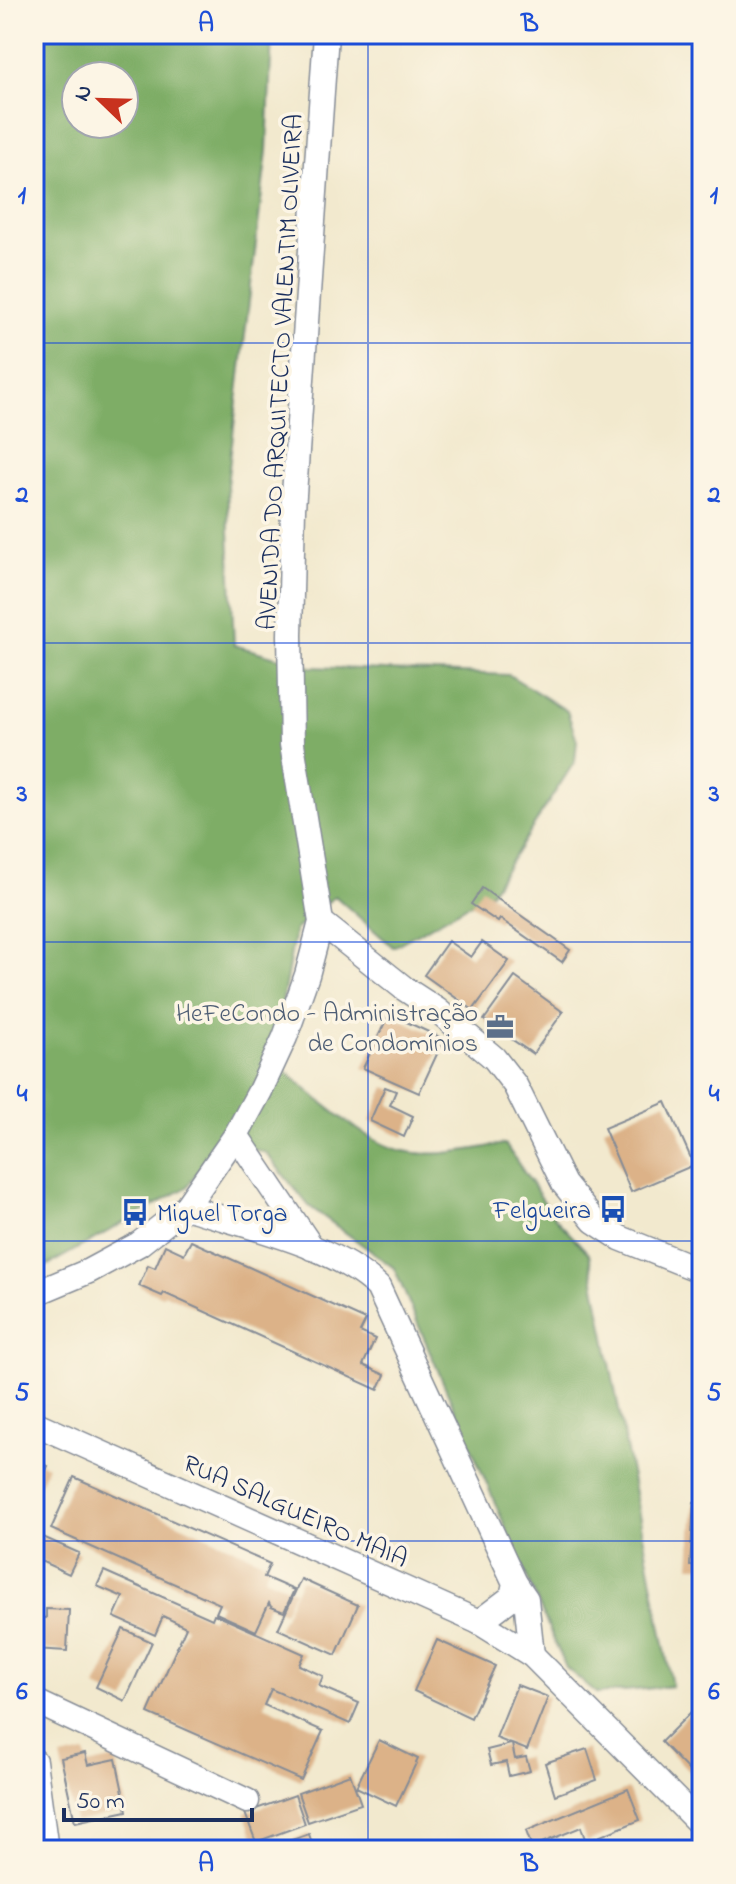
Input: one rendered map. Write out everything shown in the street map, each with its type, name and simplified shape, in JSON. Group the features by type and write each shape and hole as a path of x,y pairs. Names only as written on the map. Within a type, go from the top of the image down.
{"street":[{"name":"AVENIDA DO ARQUITECTO VALENTIM OLIVEIRA","path":"34,1294 89,1271 139,1244 186,1207 236,1135 260,1091 285,1037 307,975 321,922 292,744 290,635 293,509 326,34"},
{"path":"321,922 405,989 437,1010 494,1058 515,1085 564,1184 594,1221 620,1238 702,1271"},
{"path":"236,1135 312,1248"},
{"path":"186,1207 312,1248 363,1273 378,1287 515,1583 526,1599 532,1655"},
{"name":"RUA SALGUEIRO MAIA","path":"34,1423 479,1622 532,1655 702,1826"},
{"path":"479,1622 512,1597 515,1583"},
{"path":"34,1701 247,1801"},
{"path":"34,1761 46,1850"}],"green space":[{"path":"34,34 272,34 267,151 227,485 234,645 311,667 509,675 567,711 577,740 575,761 491,892 393,947 335,896 295,930 272,1060 350,1124 367,1136 399,1150 425,1154 505,1144 555,1218 589,1254 672,1686 597,1694 566,1668 394,1268 309,1206 266,1153 220,1138 187,1187 34,1273"}],"building":[{"path":"482,888 570,950 562,962 500,919 498,922 471,904"},
{"path":"448,941 471,957 482,942 509,961 473,1010 424,975"},
{"path":"515,977 563,1012 533,1054 484,1020"},
{"path":"389,1014 444,1039 419,1093 363,1068"},
{"path":"385,1087 396,1091 390,1105 413,1116 404,1137 370,1121"},
{"path":"666,1102 694,1165 631,1192 604,1128"},
{"path":"191,1241 366,1320 360,1332 375,1339 363,1365 385,1375 378,1390 164,1293 162,1296 139,1286 148,1265 155,1268 165,1245 184,1254"},
{"path":"34,1460 48,1466 34,1496"},
{"path":"74,1477 270,1564 264,1577 294,1590 284,1612 271,1607 269,1603 256,1631 216,1613 220,1604 51,1529"},
{"path":"694,1502 702,1503 702,1566 690,1566"},
{"path":"34,1533 79,1553 69,1574 34,1558"},
{"path":"104,1571 212,1619 214,1614 304,1654 299,1665 323,1676 319,1686 359,1703 350,1724 271,1689 264,1705 323,1731 301,1780 148,1713 186,1627 163,1616 155,1635 114,1617 123,1597 97,1586"},
{"path":"301,1579 358,1605 336,1655 278,1629"},
{"path":"46,1609 69,1610 67,1651 34,1649 34,1617 46,1618"},
{"path":"123,1629 152,1642 125,1701 96,1687"},
{"path":"437,1640 495,1666 471,1718 414,1691"},
{"path":"517,1685 548,1697 527,1750 512,1744 515,1759 526,1757 530,1771 509,1776 506,1762 491,1765 487,1750 511,1744 496,1738"},
{"path":"698,1705 702,1709 702,1776 698,1780 661,1742"},
{"path":"379,1740 418,1759 396,1806 356,1787"},
{"path":"587,1749 597,1780 555,1795 545,1763"},
{"path":"85,1753 88,1765 116,1759 127,1811 75,1822 61,1758"},
{"path":"350,1774 361,1804 308,1822 298,1793"},
{"path":"628,1789 640,1820 586,1842 581,1827 532,1847 526,1831"},
{"path":"295,1795 305,1824 256,1842 245,1813"},
{"path":"309,1834 314,1850 282,1850 280,1844"}],"place":[{"name":"HeFeCondo - Administração de Condomínios","path":"500,1027"},
{"name":"Felgueira","path":"613,1209"},
{"name":"Miguel Torga","path":"135,1212"}]}
